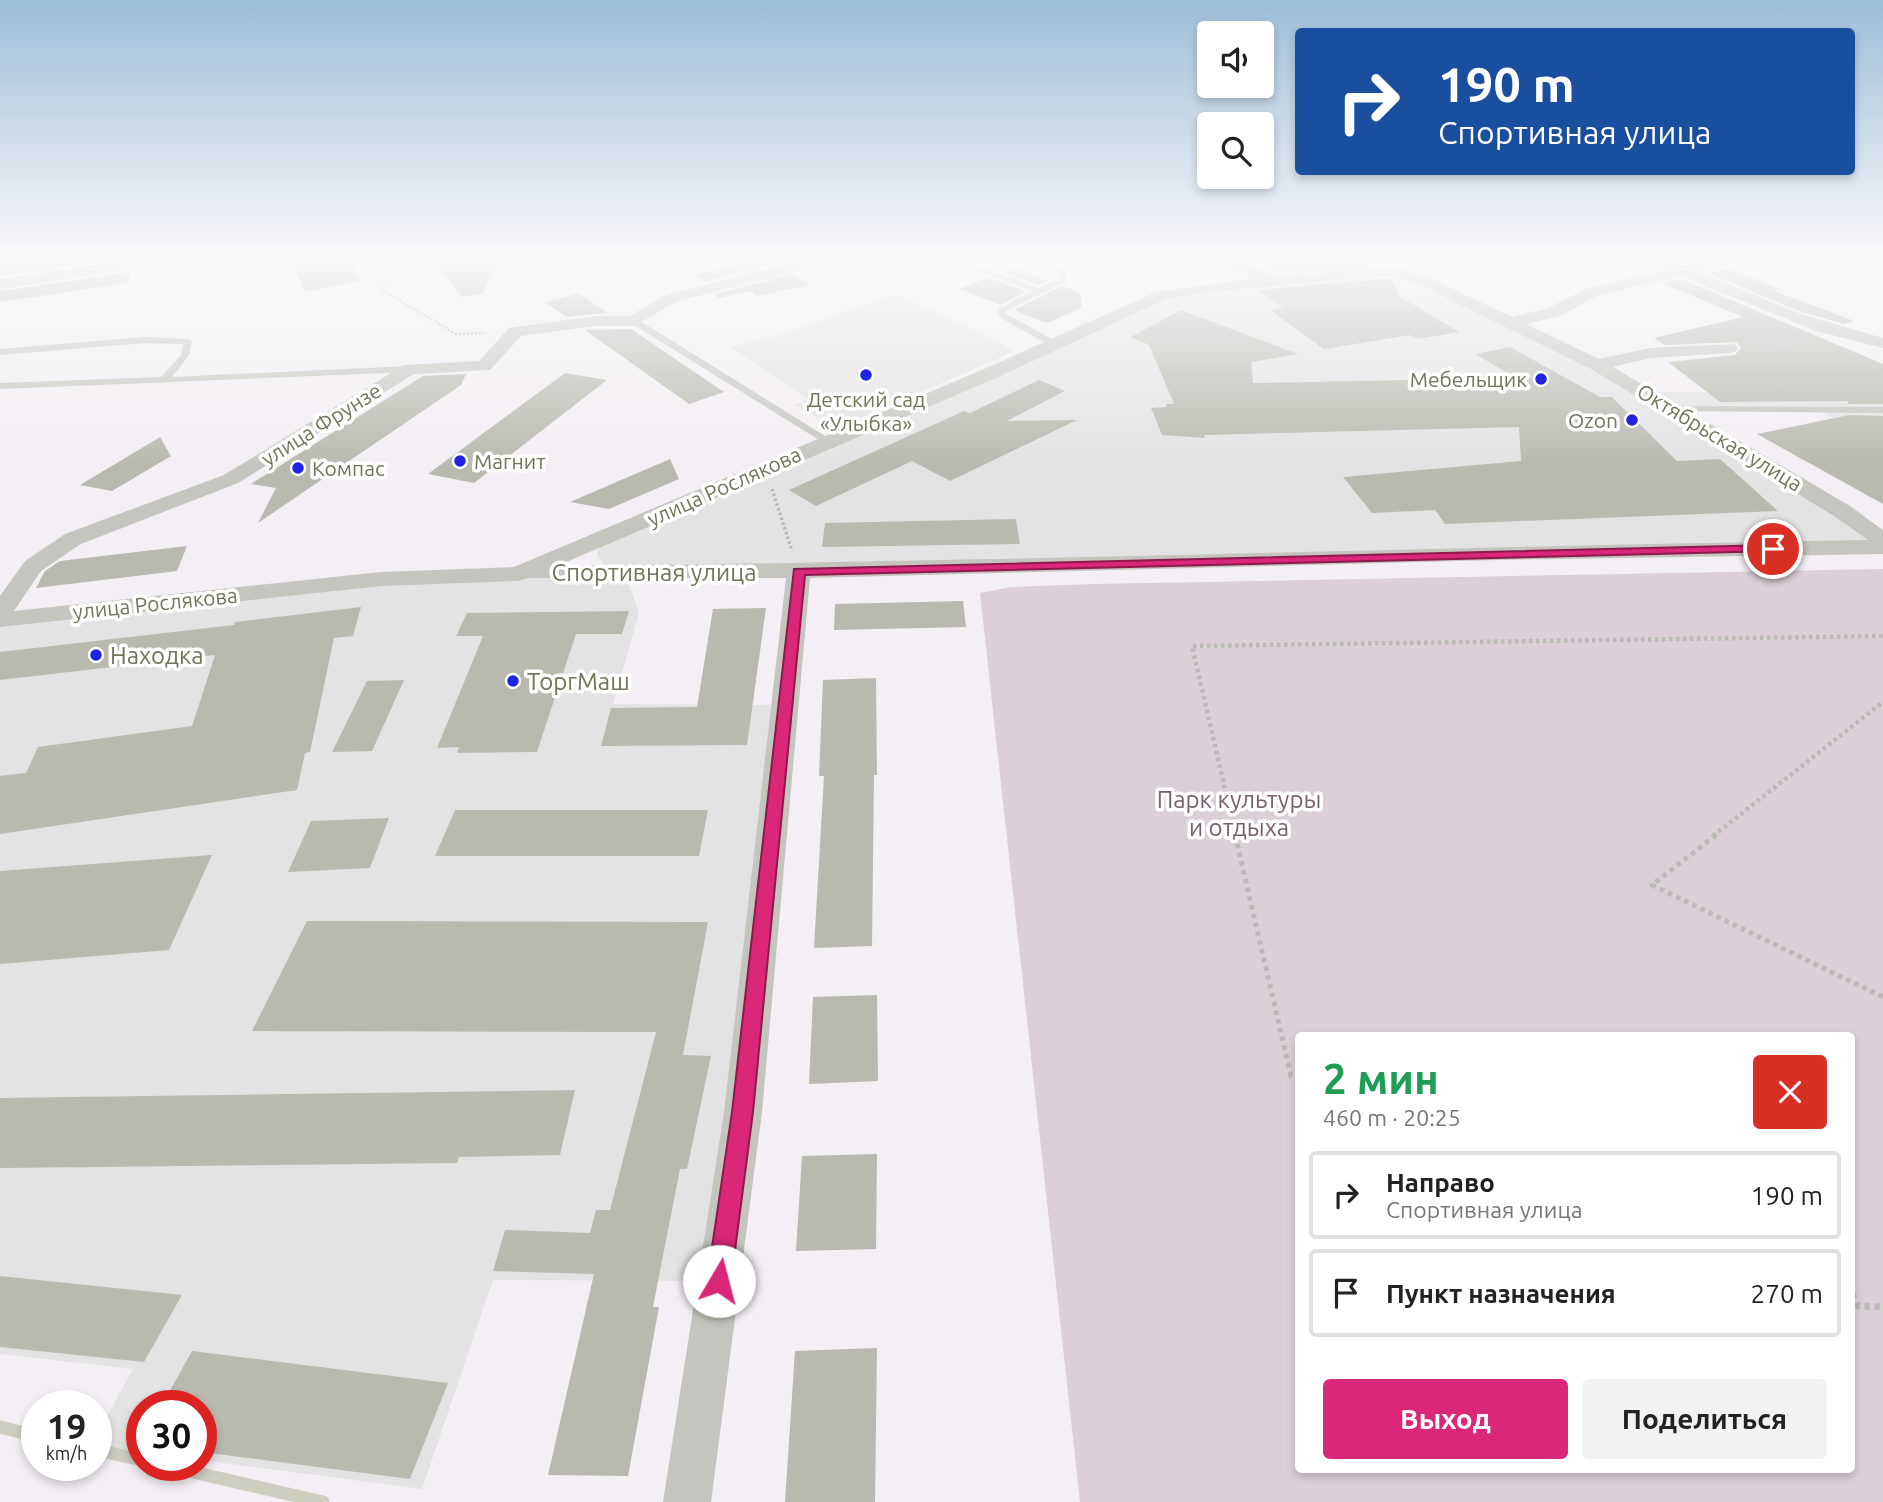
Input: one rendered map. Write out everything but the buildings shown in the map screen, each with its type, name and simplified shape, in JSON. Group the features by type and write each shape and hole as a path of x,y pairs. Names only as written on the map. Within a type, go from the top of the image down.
{"street":[{"name":"улица Фрунзе","path":"0,613 33,566 65,543 230,479 410,369 484,366 499,353 514,332 550,327"},
{"name":"улица Рослякова","path":"0,620 381,579 517,573 600,541 1091,327"},
{"name":"Октябрьская улица","path":"1518,327 1597,365 1675,408 1842,511 1883,541"},
{"path":"1824,327 1844,335 1883,342"},
{"path":"1597,365 1650,353 1730,348"},
{"path":"600,541 598,556 604,564 625,572"},
{"name":"Спортивная улица","path":"517,573 799,572 1427,554 1883,547"},
{"path":"687,1502 743,1112 799,572"}],"lane":[{"path":"645,327 828,441"},
{"path":"1024,327 1054,344"},
{"path":"0,352 145,340 188,342 185,355 164,380"},
{"path":"0,386 410,369"},
{"path":"1675,408 1883,410"}],"path":[{"path":"444,327 456,334"},
{"path":"1730,348 1775,346 1844,335"},
{"path":"765,468 799,572"},
{"path":"1295,1076 1291,1076 1192,646 1883,636"},
{"path":"1883,702 1652,885 1883,997"},
{"path":"1855,1301 1857,1306 1883,1307"}],"shaded area":[{"name":"Детский сад «Улыбка»","path":"803,327 966,327 1015,351 852,422 841,417 829,423 795,405 808,399 730,347"},
{"path":"1091,327 1512,327 1646,392 1883,391 1883,446 1816,409 1676,408 1883,541 625,572 639,613 613,704 785,705 719,1281 493,1280 422,1489 217,1462 217,1390 126,1390 126,1451 112,1449 112,1407 133,1369 0,1354 0,620 282,588 622,571 604,564 597,549"}],"green space":[{"name":"Парк культуры и отдыха","path":"1883,569 1883,1502 1080,1502 980,593 1011,587"}],"waterway":[{"path":"0,1427 21,1432"},
{"path":"112,1453 126,1457"},
{"path":"217,1478 323,1502"}],"place":[{"name":"Детский сад «Улыбка»","path":"866,375"},
{"name":"Мебельщик","path":"1541,379"},
{"name":"Ozon","path":"1632,420"},
{"name":"Магнит","path":"460,461"},
{"name":"Компас","path":"298,468"},
{"name":"Находка","path":"96,655"},
{"name":"ТоргМаш","path":"513,681"}],"route":[{"path":"719,1281 743,1112 799,572 1301,557 1773,549"}]}
